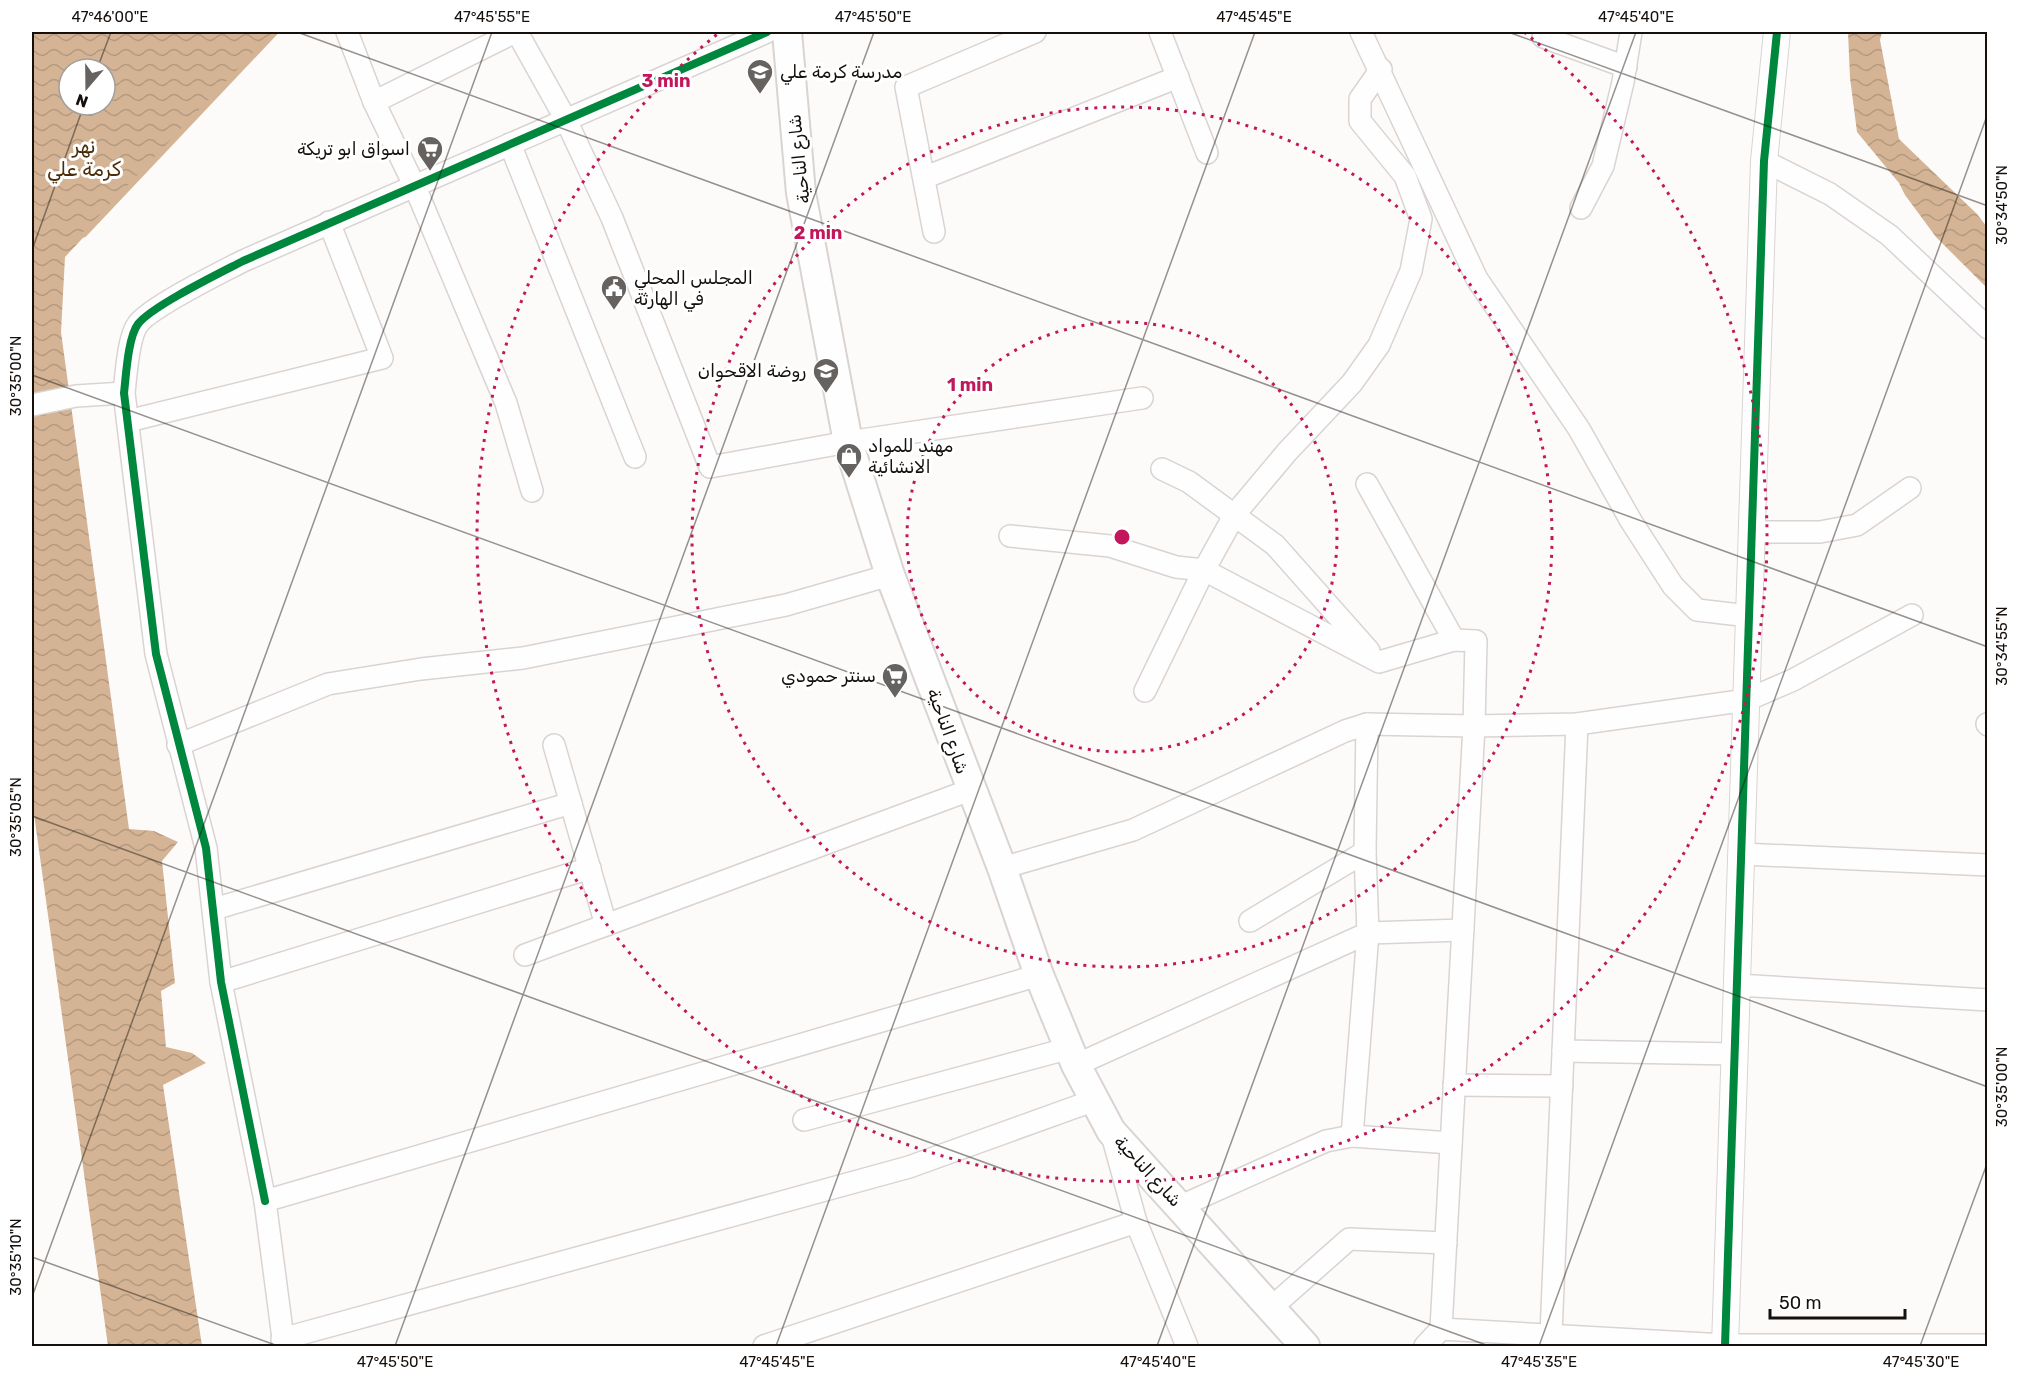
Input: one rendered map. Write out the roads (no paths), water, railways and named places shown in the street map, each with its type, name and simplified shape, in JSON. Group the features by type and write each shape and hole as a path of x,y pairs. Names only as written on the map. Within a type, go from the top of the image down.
{"main road":[{"name":"شارع الناحية","path":"787,32 801,192 848,442 890,575 970,790 1002,868 1039,975 1073,1056 1111,1131 1181,1206 1305,1347"}],"street":[{"path":"347,32 374,102 415,187 506,403 532,491"},
{"path":"374,102 516,32 565,118 612,218 710,467 848,442 1142,398"},
{"path":"767,32 565,118 415,187 329,222 243,261 170,301 138,324 130,352 124,393 156,654 206,848 221,982 265,1201 283,1343 909,1167 1095,1100"},
{"path":"934,232 926,177 906,87 1035,32"},
{"path":"1160,32 1208,153"},
{"path":"1361,32 1381,69 1477,279 1579,429 1631,521 1673,586 1697,610 1749,616"},
{"path":"1581,208 1603,166 1626,67 1631,32"},
{"path":"1725,1346 1764,161 1776,32"},
{"path":"1543,37 1626,67"},
{"path":"1145,691 1204,570 1235,514 1287,452 1353,383 1379,345 1411,271 1421,219 1405,176 1360,121 1360,99 1381,69"},
{"path":"926,177 1179,77"},
{"path":"510,144 635,458"},
{"path":"1764,161 1830,194 1889,235 1988,328"},
{"path":"128,421 382,358 329,222"},
{"path":"32,405 76,396 124,393"},
{"path":"1162,469 1189,482 1275,545 1379,662"},
{"path":"1367,484 1454,640"},
{"path":"1752,532 1820,532 1857,525 1910,488"},
{"path":"1010,536 1110,546 1176,567 1204,570 1379,662 1454,640 1476,641 1474,726 1441,1329 1425,1347"},
{"path":"178,745 328,684 421,669 523,658 786,605 890,575"},
{"path":"1002,868 1133,830 1345,731 1368,724 1474,726 1577,724 1747,700 1793,680 1912,615"},
{"path":"1352,1136 1368,933 1365,852 1368,724"},
{"path":"1551,1334 1577,724"},
{"path":"554,745 606,925"},
{"path":"525,955 970,790"},
{"path":"214,909 570,803"},
{"path":"1250,921 1365,852"},
{"path":"1742,854 1988,865"},
{"path":"221,982 590,868"},
{"path":"804,1120 1073,1056 1368,933 1463,930"},
{"path":"265,1201 1039,975"},
{"path":"1737,985 1988,1000"},
{"path":"1563,1051 1735,1054"},
{"path":"1454,1085 1562,1086"},
{"path":"1111,1131 1136,1222 1187,1347"},
{"path":"1181,1206 1326,1141 1352,1136 1451,1143"},
{"path":"764,1347 1136,1222"},
{"path":"1271,1308 1349,1239 1446,1244"},
{"path":"1441,1329 1725,1346 1988,1345"}],"water":[{"name":"نهر كرمة علي","path":"32,32 276,32 65,257 61,332 129,829 154,831 178,842 162,861 175,983 161,991 166,1047 192,1053 206,1063 163,1085 202,1346 108,1346 32,800"},
{"path":"1848,32 1882,32 1880,40 1899,139 1977,214 1987,227 1987,288 1936,237 1905,195 1899,183 1857,132 1850,78"}],"waterway":[{"path":"80,234 84,235 276,32"}],"place":[{"name":"مدرسة كرمة علي","path":"760,95"},
{"name":"اسواق ابو تريكة","path":"430,172"},
{"name":"المجلس المحلي في الهارثة","path":"614,311"},
{"name":"روضة الاقحوان","path":"826,394"},
{"name":"مهند للمواد الانشائية","path":"849,479"},
{"name":"سنتر حمودي","path":"895,699"}]}
